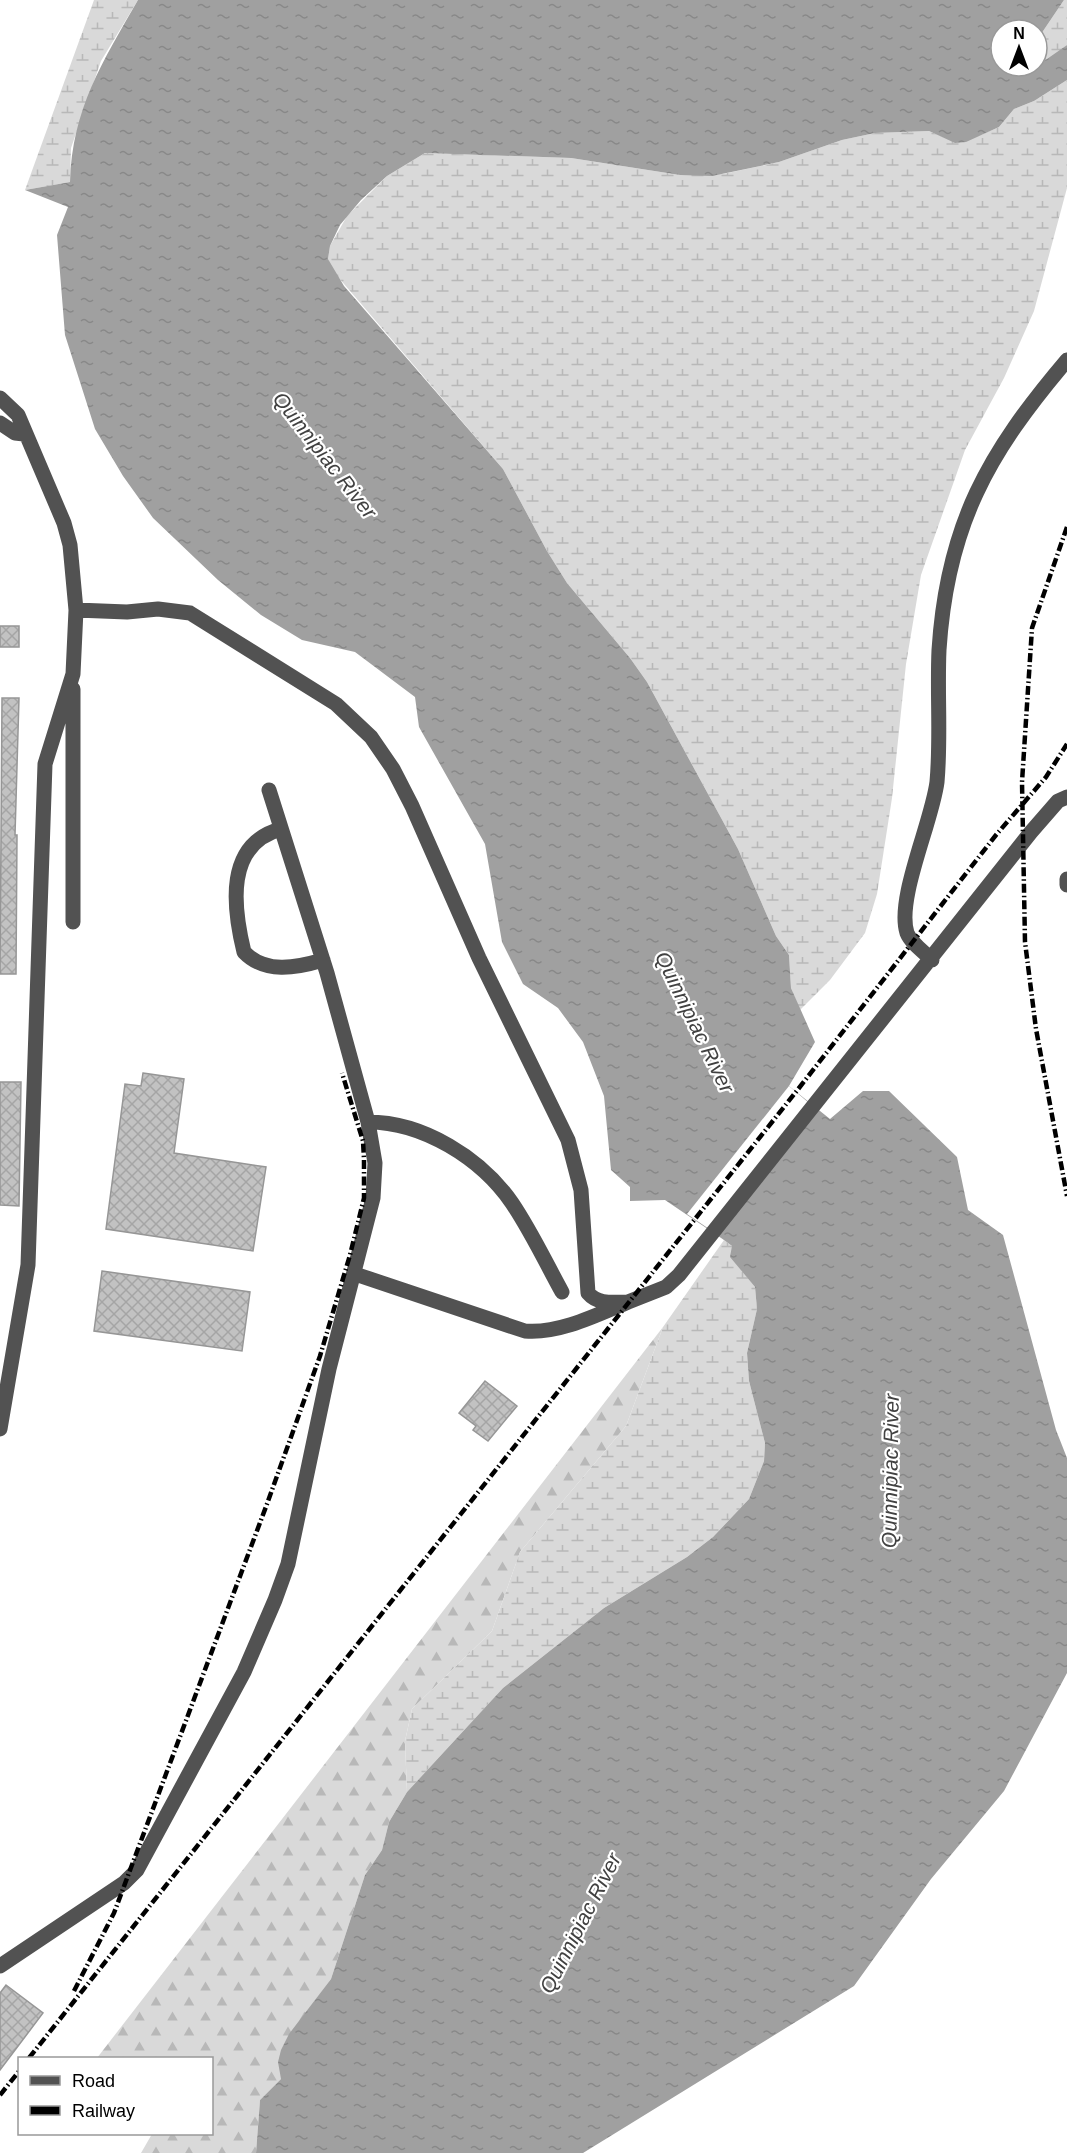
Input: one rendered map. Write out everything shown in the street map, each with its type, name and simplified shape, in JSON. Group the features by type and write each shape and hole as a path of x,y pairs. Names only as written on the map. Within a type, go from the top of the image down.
{"lane":[{"path":"932,960 910,938 904,914 937,782 941,621 952,558 984,473 1014,426 1067,360"},
{"path":"0,398 18,415 24,434 37,456 64,523 70,545 76,610 73,674 73,922"},
{"path":"0,423 15,433 24,434"},
{"path":"76,610 127,612 158,609 190,613 336,704 371,737 393,769 412,806 479,958 568,1140 581,1190 588,1293 600,1302 628,1302"},
{"path":"0,1429 28,1265 45,764 73,674"},
{"path":"0,1966 124,1883 137,1870 244,1672 266,1623 288,1564 328,1369 367,1232 375,1184 368,1122 323,960 269,790"},
{"path":"355,1274 525,1331 536,1332 562,1326 628,1302 673,1282 1044,817 1058,801 1067,797"},
{"path":"281,829 257,839 241,859 238,872 237,920 244,952 261,966 291,967 323,960"},
{"path":"1067,879 1067,885"},
{"path":"368,1122 400,1124 418,1131 459,1152 487,1175 516,1208 562,1292"}],"green space":[{"path":"94,0 138,0 101,61 71,148 70,182 25,190"},
{"path":"1064,0 1067,0 1067,45 1049,60 1049,22"},
{"path":"1067,80 1067,188 1034,311 1004,378 965,450 921,575 906,664 892,798 877,894 865,933 830,980 800,1010 791,988 789,955 776,936 738,849 647,682 630,658 567,583 503,469 332,270 328,259 330,246 347,216 387,176 425,153 571,158 680,175 723,174 779,162 842,140 875,133 929,131 950,140 981,135 999,127 1014,109 1034,101"},
{"path":"724,1240 732,1246 738,1266 755,1287 757,1309 747,1353 749,1381 765,1443 764,1461 749,1499 713,1537 687,1557 604,1608 503,1688 407,1792 405,1741 412,1709 492,1631 520,1552 626,1426 663,1327"},
{"path":"663,1327 626,1426 520,1552 492,1631 412,1709 405,1741 407,1792 389,1822 382,1850 365,1875 331,1979 297,2025 281,2070 281,2079 260,2100 256,2153 141,2153 151,2135 213,2135 213,2057 98,2057"}],"water":[{"name":"Quinnipiac River","path":"138,0 1064,0 1049,22 1049,18 989,18 989,78 1049,78 1049,58 1067,45 1067,80 1034,101 1014,109 999,127 966,142 955,143 929,131 875,133 842,140 779,162 712,176 680,175 571,158 425,153 387,176 361,200 340,225 330,246 328,259 344,286 503,469 567,583 630,658 647,682 738,849 776,936 789,955 791,988 815,1042 789,1086 830,1119 863,1091 889,1091 957,1157 968,1210 1003,1235 1056,1430 1067,1458 1067,1673 1004,1791 931,1879 854,1986 583,2153 256,2153 260,2100 281,2079 278,2062 289,2034 331,1979 365,1875 382,1850 389,1822 407,1792 503,1688 604,1608 687,1557 713,1537 749,1499 764,1461 765,1443 749,1381 747,1353 757,1309 755,1287 730,1257 732,1246 665,1200 630,1201 630,1187 611,1170 604,1096 583,1042 558,1008 523,984 502,942 485,844 419,727 415,697 355,652 302,640 261,615 218,580 153,518 123,476 95,429 65,335 57,235 68,207 25,190 70,182 72,156 83,108 113,44"}],"pier":[{"path":"789,1086 816,1109 718,1235 687,1214"}],"building":[{"path":"0,626 19,626 19,647 0,647"},
{"path":"2,698 19,698 15,835 17,835 16,974 0,974"},
{"path":"143,1073 184,1079 174,1153 266,1167 253,1251 106,1229 125,1084 141,1086"},
{"path":"0,1082 21,1082 19,1206 0,1205"},
{"path":"102,1271 250,1292 242,1351 94,1331"},
{"path":"485,1381 517,1406 488,1441 473,1430 476,1426 459,1413"},
{"path":"6,1985 43,2013 0,2070 0,1993"}],"railway":[{"path":"1067,527 1032,628 1022,782 1025,942 1036,1029 1067,1196"},
{"path":"30,2057 799,1088 996,835 1046,777 1067,744"},
{"path":"74,1991 114,1913 267,1504 320,1356 350,1255 364,1198 364,1159 363,1141 342,1073"},
{"path":"0,2095 18,2072"}]}
